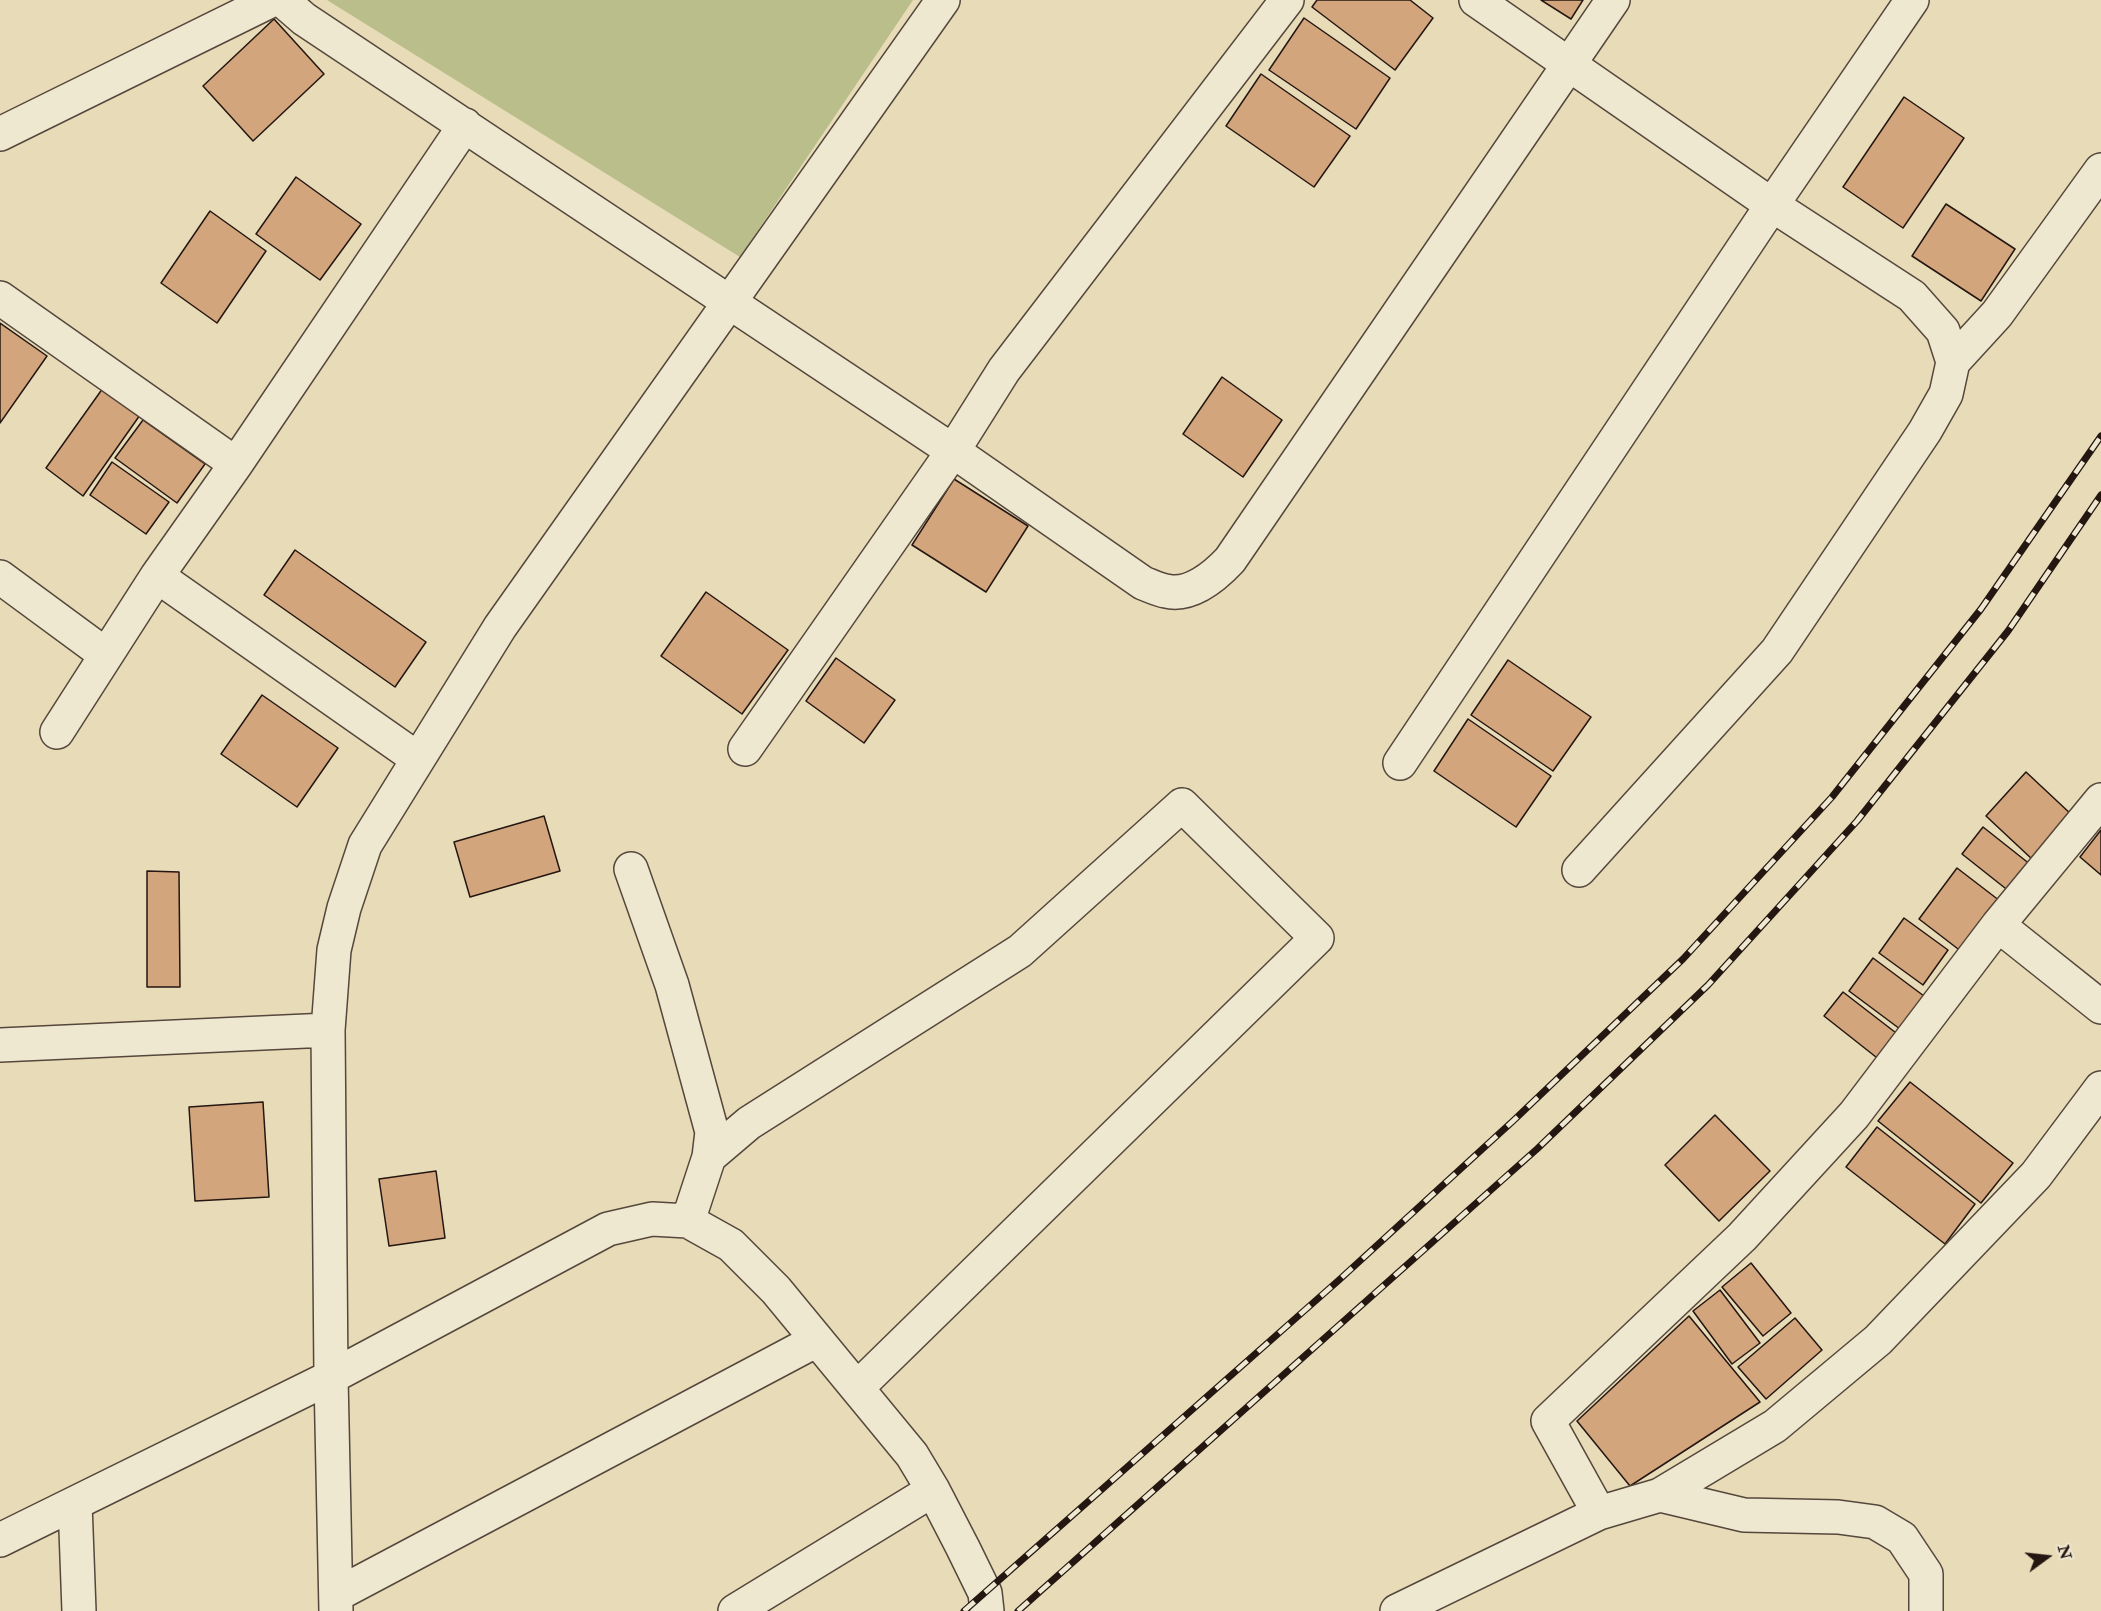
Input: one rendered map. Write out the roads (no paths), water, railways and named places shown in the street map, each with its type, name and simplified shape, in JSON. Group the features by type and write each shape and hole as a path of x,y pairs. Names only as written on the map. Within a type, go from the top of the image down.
{"street":[{"path":"0,134 272,0"},
{"path":"282,0 304,19 730,302 1143,583 1169,592 1193,588 1215,576 1230,560 1613,0"},
{"path":"817,1340 336,1603 328,1030 334,950 344,908 364,845 500,627 943,0"},
{"path":"745,749 953,452 1004,370 1287,0"},
{"path":"1476,0 1772,205 1912,296 1943,331 1953,362"},
{"path":"1400,763 1772,205 1912,0"},
{"path":"57,732 157,576 236,464 465,125"},
{"path":"1579,870 1778,651 1926,430 1946,394 1953,362 1997,314 2101,170"},
{"path":"0,298 236,464"},
{"path":"157,576 418,759"},
{"path":"0,577 106,655"},
{"path":"1599,1513 1548,1421 1742,1237 1854,1115 1998,924 2101,800"},
{"path":"709,1157 749,1123 1020,951 1182,805 1317,938 857,1388"},
{"path":"631,869 672,985 712,1132 709,1157 688,1221"},
{"path":"1998,924 2101,1007"},
{"path":"0,1045 328,1030"},
{"path":"1397,1611 1599,1513 1660,1495 1774,1426 1878,1340 2036,1175 2101,1088"},
{"path":"0,1540 332,1377 608,1229 652,1219 688,1221 731,1245 776,1290 912,1455 933,1490 985,1593 987,1611"},
{"path":"735,1611 933,1490"},
{"path":"1660,1495 1744,1515 1838,1517 1875,1522 1902,1538 1926,1574 1926,1611"},
{"path":"75,1503 79,1611"}],"railway":[{"path":"964,1611 1339,1280 1513,1121 1683,959 1832,797 1981,609 2101,436"},
{"path":"1018,1611 1537,1149 1708,985 1857,821 2008,631 2101,495"}]}
